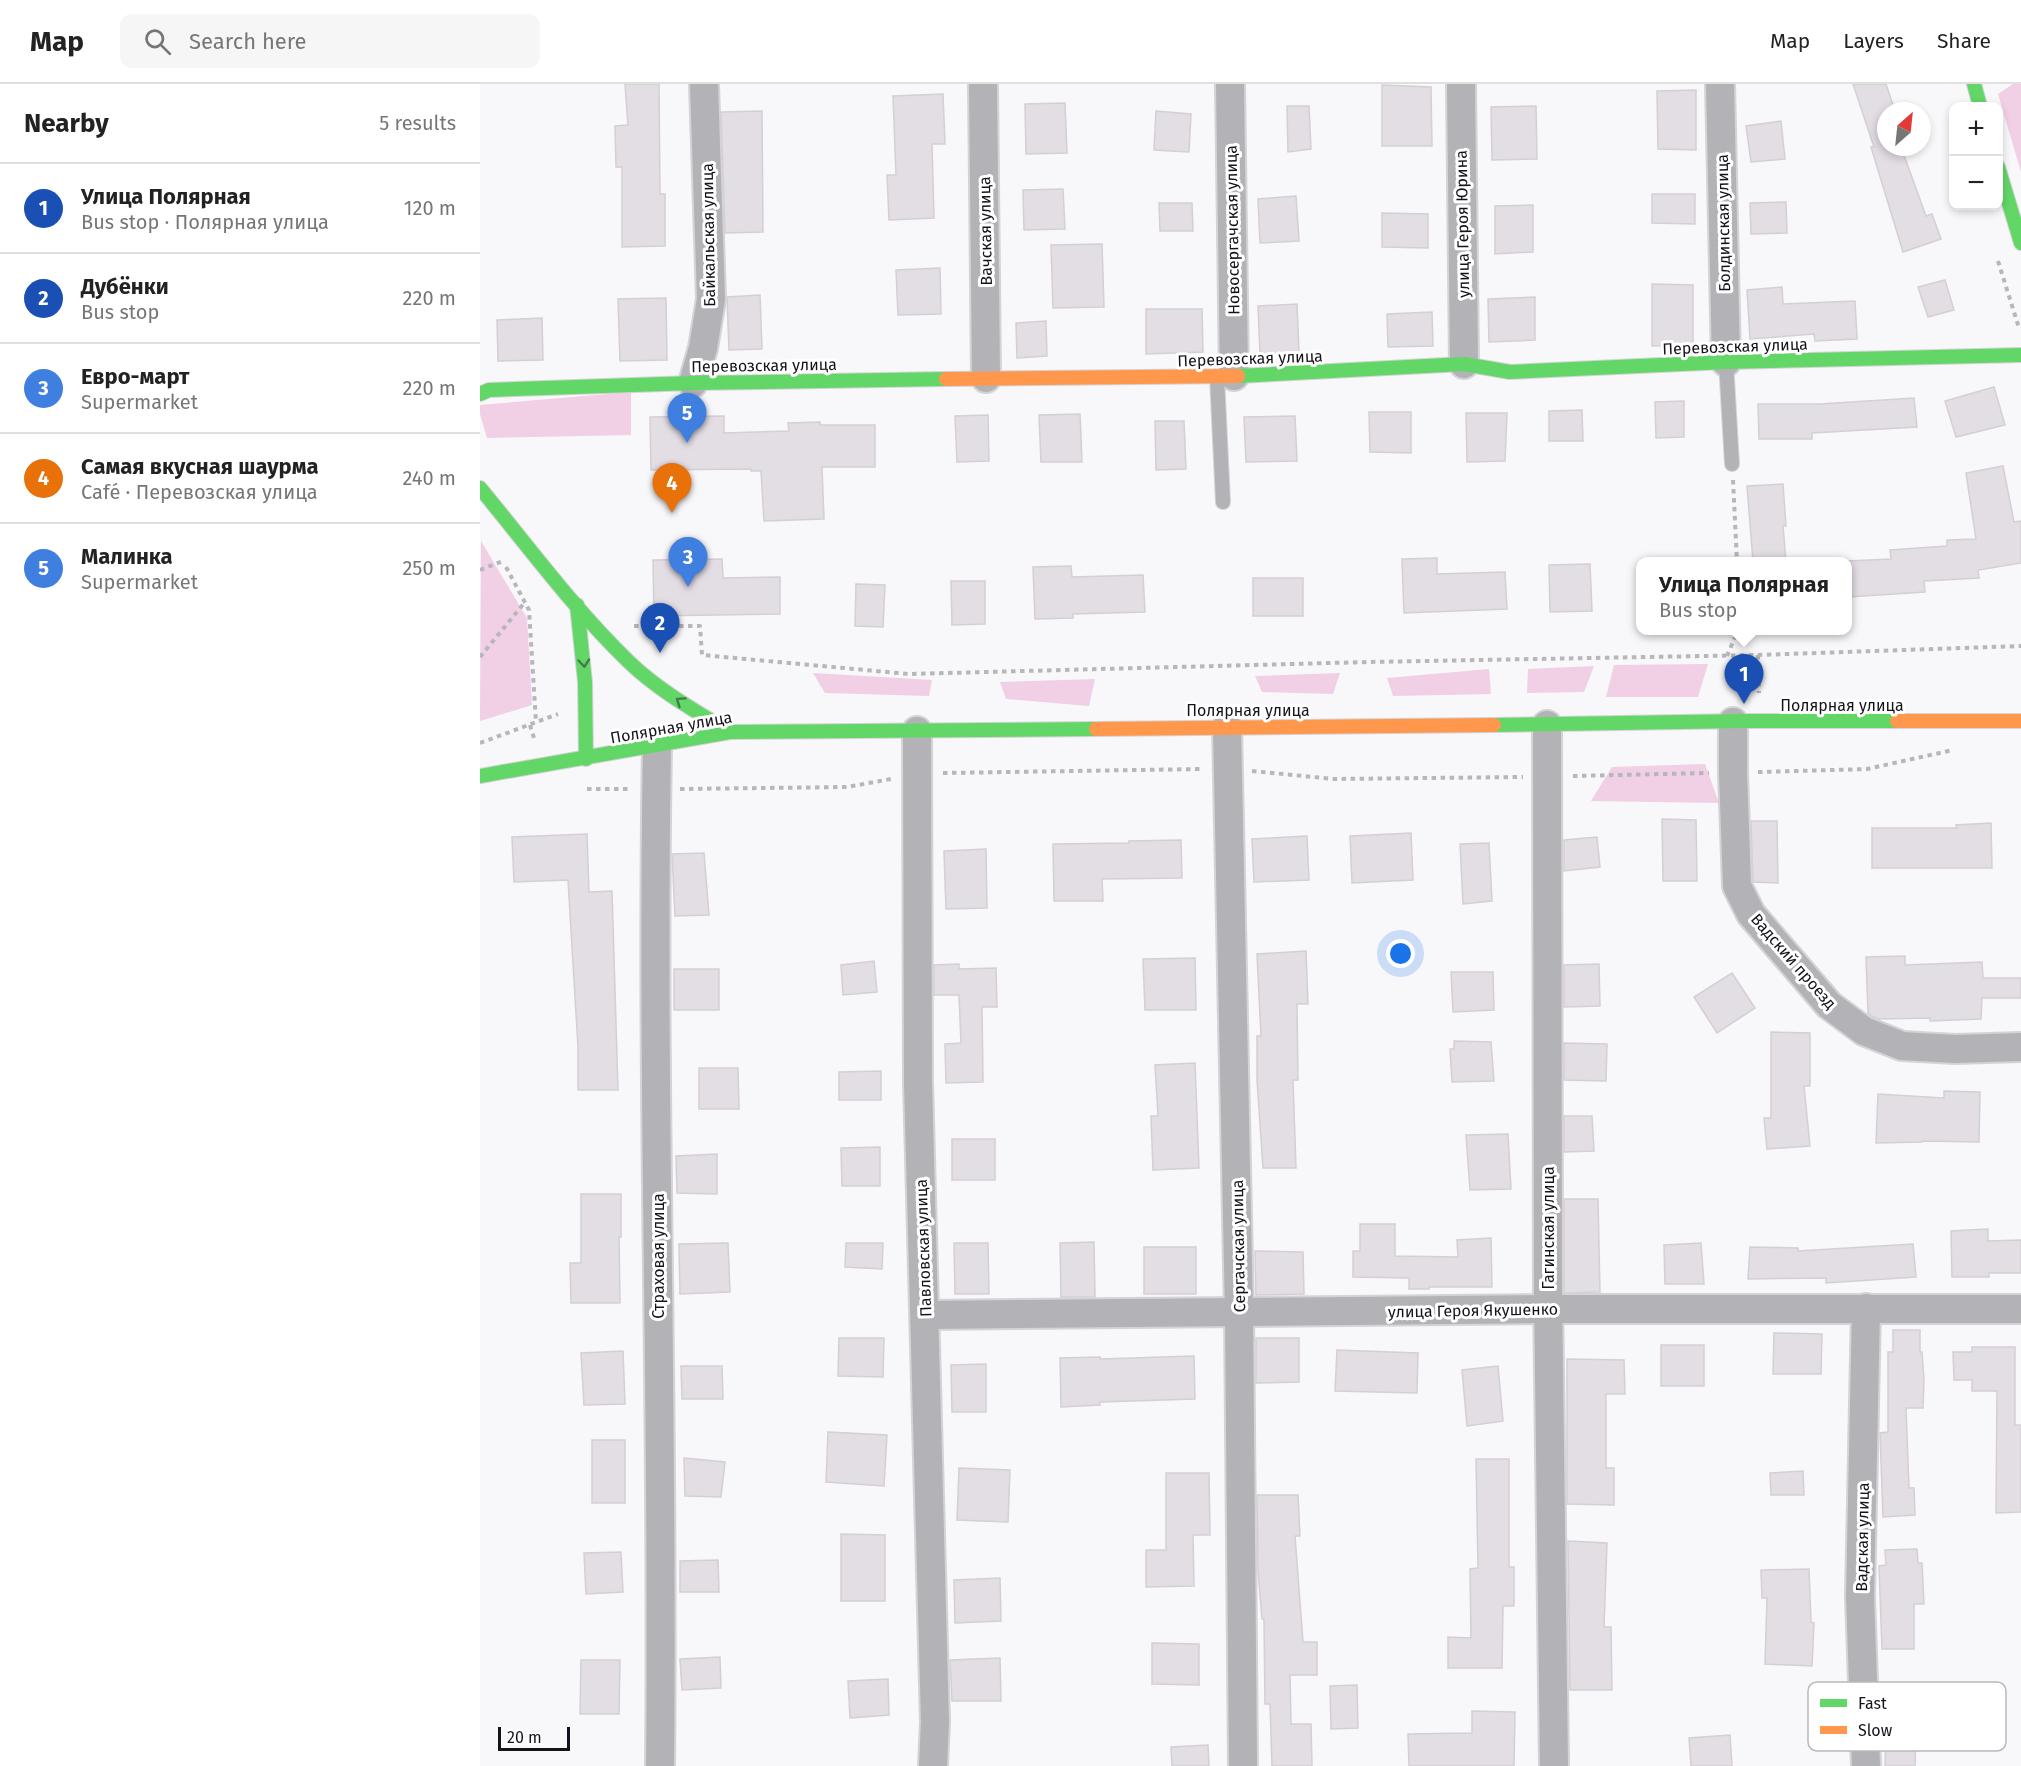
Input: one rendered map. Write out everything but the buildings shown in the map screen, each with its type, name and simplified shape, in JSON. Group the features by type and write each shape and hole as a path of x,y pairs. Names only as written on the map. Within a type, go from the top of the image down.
{"street":[{"name":"Байкальская улица","path":"693,383 703,348 711,299 704,84"},
{"name":"Вачская улица","path":"983,84 986,378"},
{"name":"Новосергачская улица","path":"1226,377 1230,84"},
{"name":"улица Героя Юрина","path":"1461,84 1464,364"},
{"name":"Болдинская улица","path":"1720,84 1726,362"},
{"path":"1974,84 1979,102"},
{"path":"2003,184 2021,243"},
{"name":"Перевозская улица","path":"480,394 489,390 693,383 1226,377 1464,364 1510,372 1726,362 2021,356"},
{"path":"480,488 608,640 649,679 730,732"},
{"path":"577,605 585,682 586,759"},
{"name":"Полярная улица","path":"480,777 730,732 2021,721"},
{"name":"Вадский проезд","path":"1733,722 1732,772 1737,886 1752,914 1829,1005 1863,1031 1902,1046 2021,1047"},
{"name":"Гагинская улица","path":"1547,725 1548,1309 1554,1766"},
{"name":"Сергачская улица","path":"1227,727 1239,1313 1243,1766"},
{"name":"Павловская улица","path":"918,731 918,1082 935,1722 933,1766"},
{"name":"Страховая улица","path":"657,746 658,1244 662,1621 660,1766"},
{"name":"Вадская улица","path":"1863,1682 1860,1597 1866,1308"},
{"name":"улица Героя Якушенко","path":"925,1316 1548,1309 2021,1309"},
{"name":"Вадская улица","path":"1865,1751 1866,1766"}],"lane":[{"path":"1726,362 1732,464"},
{"path":"1223,502 1226,377"}],"path":[{"path":"1998,260 2021,335"},
{"path":"1732,464 1737,557"},
{"path":"498,552 529,610 536,722"},
{"path":"480,570 503,561"},
{"path":"480,657 525,602"},
{"path":"629,626 700,626 702,655 909,674 1368,662 1727,656 2021,646"},
{"path":"1727,656 1736,635"},
{"path":"1758,655 1759,704"},
{"path":"480,743 558,714 563,704"}],"shaded area":[{"path":"2013,84 2021,84 2021,172 2003,111 2003,102 2000,102 1998,94"},
{"path":"631,392 631,435 487,438 480,414 480,405"},
{"path":"481,541 527,618 532,705 480,721"},
{"path":"1708,664 1698,697 1606,697 1614,665"},
{"path":"1594,666 1584,692 1527,693 1528,669"},
{"path":"1489,669 1491,694 1393,696 1387,678"},
{"path":"813,673 932,680 929,696 825,693"},
{"path":"1340,673 1333,694 1262,692 1255,676"},
{"path":"1095,679 1089,706 1006,699 1000,682"},
{"path":"1705,764 1719,803 1591,801 1612,767"}],"traffic: fast":[{"path":"1974,84 1979,102"},
{"path":"2003,184 2021,243"},
{"path":"1238,376 1464,364 1510,372 1726,362 2021,355"},
{"path":"480,394 489,390 693,383 946,379"},
{"path":"480,488 570,599 629,662 664,691 730,732"},
{"path":"577,605 585,682 586,759"},
{"path":"1494,725 1897,721"},
{"path":"480,776 730,732 1096,729"}],"traffic: slow":[{"path":"946,379 1238,376"},
{"path":"1897,721 2021,721"},
{"path":"1096,729 1494,725"}],"place":[{"name":"Малинка","path":"687,443"},
{"name":"Самая вкусная шаурма","path":"672,513"},
{"name":"Евро-март","path":"688,587"},
{"name":"Дубёнки","path":"660,653"},
{"name":"Улица Полярная","path":"1744,704"}]}
